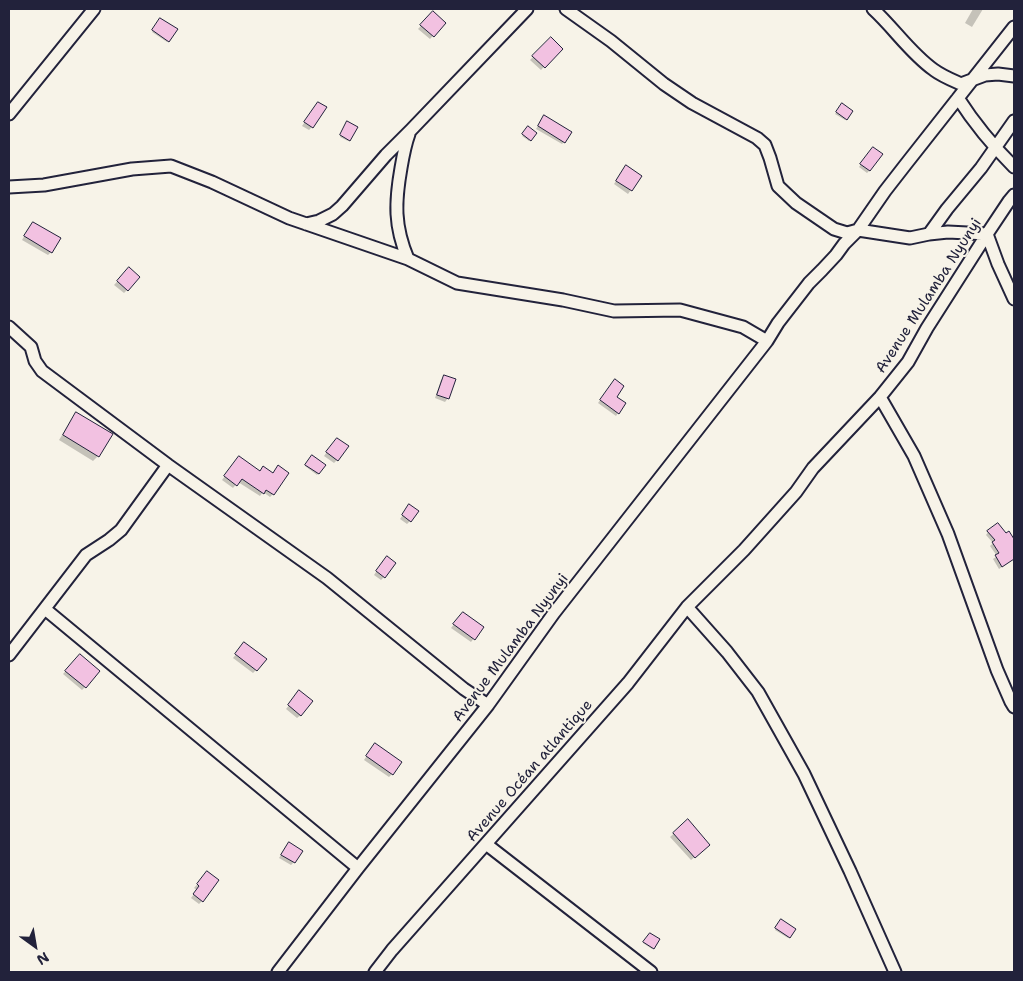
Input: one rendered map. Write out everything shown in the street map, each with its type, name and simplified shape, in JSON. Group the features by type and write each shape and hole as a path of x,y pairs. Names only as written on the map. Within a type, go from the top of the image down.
{"street":[{"path":"9,114 94,9"},
{"path":"306,224 332,214 342,206 386,155 527,9"},
{"path":"566,9 611,41 664,84 692,103 757,138 765,145 778,186 796,203 834,229 847,233 858,230 910,238 948,232 987,234 1014,299"},
{"path":"873,9 913,52 933,70 950,80 961,84 998,74 1014,76"},
{"name":"Avenue Mulamba Nyunyi","path":"278,972 488,705 554,613 767,341 778,323 809,283 858,230 885,191 958,98 1013,33"},
{"path":"958,98 973,120 1014,167"},
{"path":"929,234 1014,121"},
{"path":"408,259 401,244 397,223 396,193 405,145 411,130"},
{"path":"9,188 44,185 132,169 171,166 212,182 288,218 408,259 457,283 563,300 614,311 680,310 743,327 767,341"},
{"name":"Avenue Mulamba Nyunyi","path":"706,589 775,516 796,492 813,468 880,397 908,362 926,328 1014,196"},
{"path":"9,327 30,347 35,362 42,370 168,465 327,578 464,689 488,705"},
{"path":"880,397 914,456 948,534 997,670 1014,707"},
{"path":"9,655 86,555 121,530 168,465"},
{"name":"Avenue Océan atlantique","path":"375,972 392,950 628,683 687,607 706,589"},
{"path":"687,607 727,652 758,692 804,774 895,972"},
{"path":"45,609 358,868"},
{"path":"486,844 651,972"}],"building":[{"path":"433,11 446,23 434,37 420,25"},
{"path":"160,18 178,29 169,42 152,30"},
{"path":"551,37 563,49 545,68 532,56"},
{"path":"318,102 327,107 313,128 304,122"},
{"path":"842,103 853,111 847,120 836,112"},
{"path":"544,115 572,132 565,143 538,126"},
{"path":"347,121 358,127 350,141 340,135"},
{"path":"528,126 537,133 531,141 522,134"},
{"path":"873,147 883,154 870,171 860,164"},
{"path":"626,165 642,176 632,191 616,181"},
{"path":"33,222 61,238 52,253 24,236"},
{"path":"129,267 140,277 128,291 117,281"},
{"path":"444,375 456,379 449,399 437,395"},
{"path":"615,379 624,386 617,397 626,403 619,414 600,400"},
{"path":"76,412 113,434 99,457 63,435"},
{"path":"337,438 349,446 338,461 326,452"},
{"path":"312,455 326,465 319,474 305,465"},
{"path":"239,456 260,471 263,466 273,473 278,465 289,473 274,495 266,490 264,494 242,479 237,486 224,476"},
{"path":"409,504 419,511 411,522 402,515"},
{"path":"998,523 1006,533 1009,531 1014,539 1014,559 1002,567 995,555 999,553 992,542 995,540 987,531"},
{"path":"387,556 396,563 385,578 376,571"},
{"path":"463,612 484,627 475,640 453,624"},
{"path":"244,642 267,659 257,671 235,654"},
{"path":"80,654 100,671 86,688 65,671"},
{"path":"299,690 313,701 301,716 288,705"},
{"path":"375,743 402,762 393,775 366,756"},
{"path":"688,819 710,845 695,858 673,833"},
{"path":"289,842 303,851 295,863 281,855"},
{"path":"207,871 219,880 203,902 193,894 199,886 197,884"},
{"path":"781,919 796,929 790,938 775,928"},
{"path":"650,933 660,939 654,949 643,942"}]}
